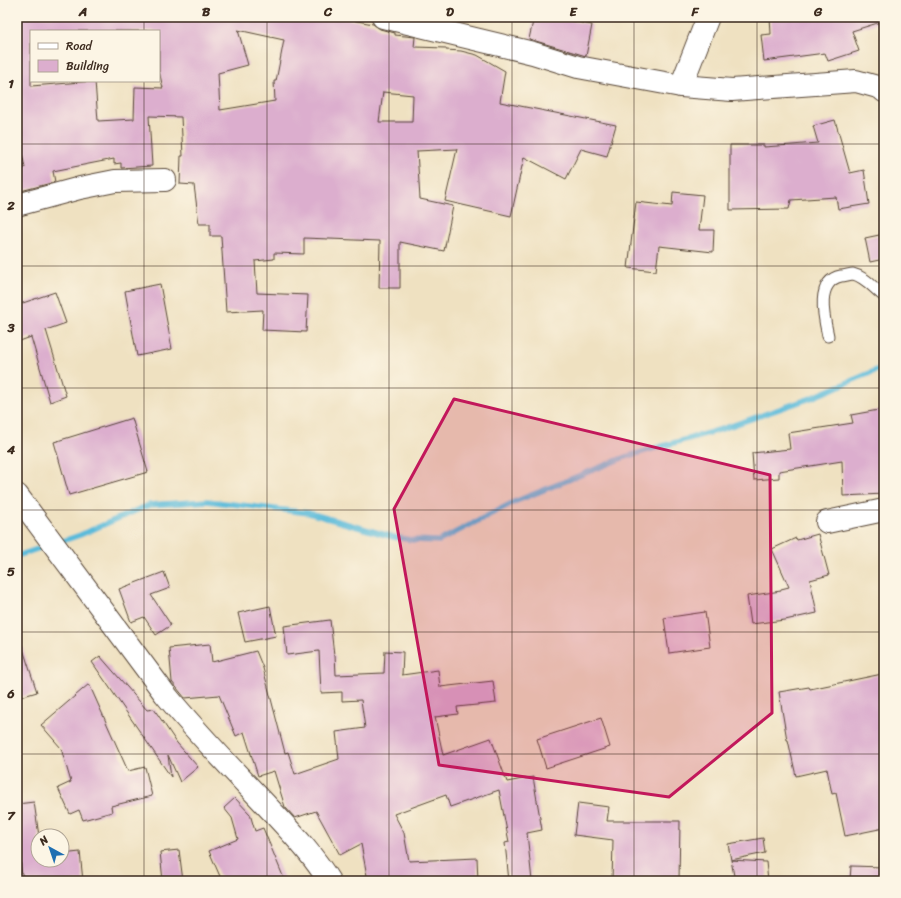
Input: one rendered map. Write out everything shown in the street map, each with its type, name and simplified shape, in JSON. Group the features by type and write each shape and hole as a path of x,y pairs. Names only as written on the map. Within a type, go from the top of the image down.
{"street":[{"path":"383,17 533,53 578,66 680,86 732,90 856,81 883,89"},
{"path":"680,86 708,17"},
{"path":"17,205 80,188 115,181 165,180"},
{"path":"17,496 178,709 300,842 320,866 329,881"},
{"path":"827,522 884,510"}],"lane":[{"path":"828,336 822,311 825,289 835,277 853,274 865,280 884,296"}],"highlighted area":[{"path":"454,399 770,475 772,713 669,797 439,765 394,509"}],"building":[{"path":"17,17 336,17 373,24 380,29 395,33 395,35 415,37 414,47 446,48 446,50 461,51 477,55 505,71 500,102 616,125 607,156 581,149 566,179 524,157 511,216 445,201 457,149 417,151 420,199 453,206 444,251 400,242 400,288 379,288 380,241 304,238 304,254 274,253 274,259 255,261 257,293 308,295 306,332 262,330 263,310 226,312 221,236 210,236 210,224 199,224 194,185 180,184 181,156 183,156 181,117 149,116 152,166 121,168 121,163 114,164 114,159 53,171 55,182 17,192 17,170 25,168 17,126","holes":["238,30 284,40 276,81 274,81 275,101 220,110 218,73 248,65","383,92 413,95 412,122 379,122"]},
{"path":"534,17 553,17 592,25 586,56 529,39"},
{"path":"770,17 884,17 884,21 852,31 859,51 828,61 825,53 764,61 761,35 771,34"},
{"path":"835,120 850,173 864,170 869,204 838,209 836,197 791,200 789,209 730,210 730,145 764,145 764,147 818,143 813,126"},
{"path":"673,192 703,195 699,230 714,230 713,252 659,246 656,271 628,268 636,202 672,206"},
{"path":"884,234 884,259 870,262 865,238"},
{"path":"160,284 172,349 137,356 125,291"},
{"path":"55,292 66,323 46,330 66,396 50,402 31,337 17,342 17,305"},
{"path":"884,409 884,444 882,445 884,494 843,496 842,461 779,471 779,478 754,480 752,453 790,449 788,433 853,423 851,415"},
{"path":"132,418 148,472 69,495 54,442"},
{"path":"818,534 829,575 810,580 817,613 785,620 751,624 747,596 781,591 781,589 789,587 772,549 796,538 797,540"},
{"path":"164,572 170,588 151,595 171,625 156,635 144,617 131,622 119,589"},
{"path":"270,606 276,636 245,642 238,613"},
{"path":"705,612 710,647 669,653 664,618"},
{"path":"330,620 336,675 384,673 385,651 403,652 402,675 438,670 440,687 493,681 496,703 457,707 458,714 435,717 443,755 491,738 507,782 533,777 542,830 527,833 532,881 509,881 505,843 509,842 499,790 450,807 446,795 394,814 404,833 409,861 477,858 478,881 368,881 361,844 340,855 316,811 295,818 285,807 274,771 258,776 244,732 236,736 219,695 185,698 172,682 169,648 210,644 212,662 256,651 263,668 285,753 288,752 295,774 339,759 336,732 365,728 361,700 342,701 342,692 321,693 319,651 287,655 284,626"},
{"path":"17,640 20,640 37,692 17,698"},
{"path":"100,656 147,710 154,709 177,743 198,767 180,782 168,755 171,777 92,662"},
{"path":"882,674 884,685 884,828 845,836 836,793 832,794 827,769 796,776 787,740 779,692 809,687 810,689"},
{"path":"89,684 128,771 145,767 152,796 111,806 112,812 83,820 79,810 70,814 58,788 71,782 61,748 41,725"},
{"path":"601,718 610,747 546,768 537,739"},
{"path":"235,798 250,814 255,831 263,828 285,881 222,881 209,851 238,839 232,818 224,808"},
{"path":"34,802 38,828 30,828 30,868 70,868 70,853 80,852 83,881 24,881 19,850 17,850 17,804"},
{"path":"578,803 609,807 607,821 680,821 679,881 612,881 613,840 574,835"},
{"path":"763,838 765,853 731,860 728,844"},
{"path":"179,850 183,881 163,881 160,852"},
{"path":"731,860 766,862 768,881 735,881"},
{"path":"851,866 884,867 884,881 850,881"}],"waterway":[{"path":"57,543 80,535 149,505 207,501 309,513 393,537 412,540 439,541 514,502 625,457 722,429 811,398 884,367"},
{"path":"17,556 49,545"}]}
